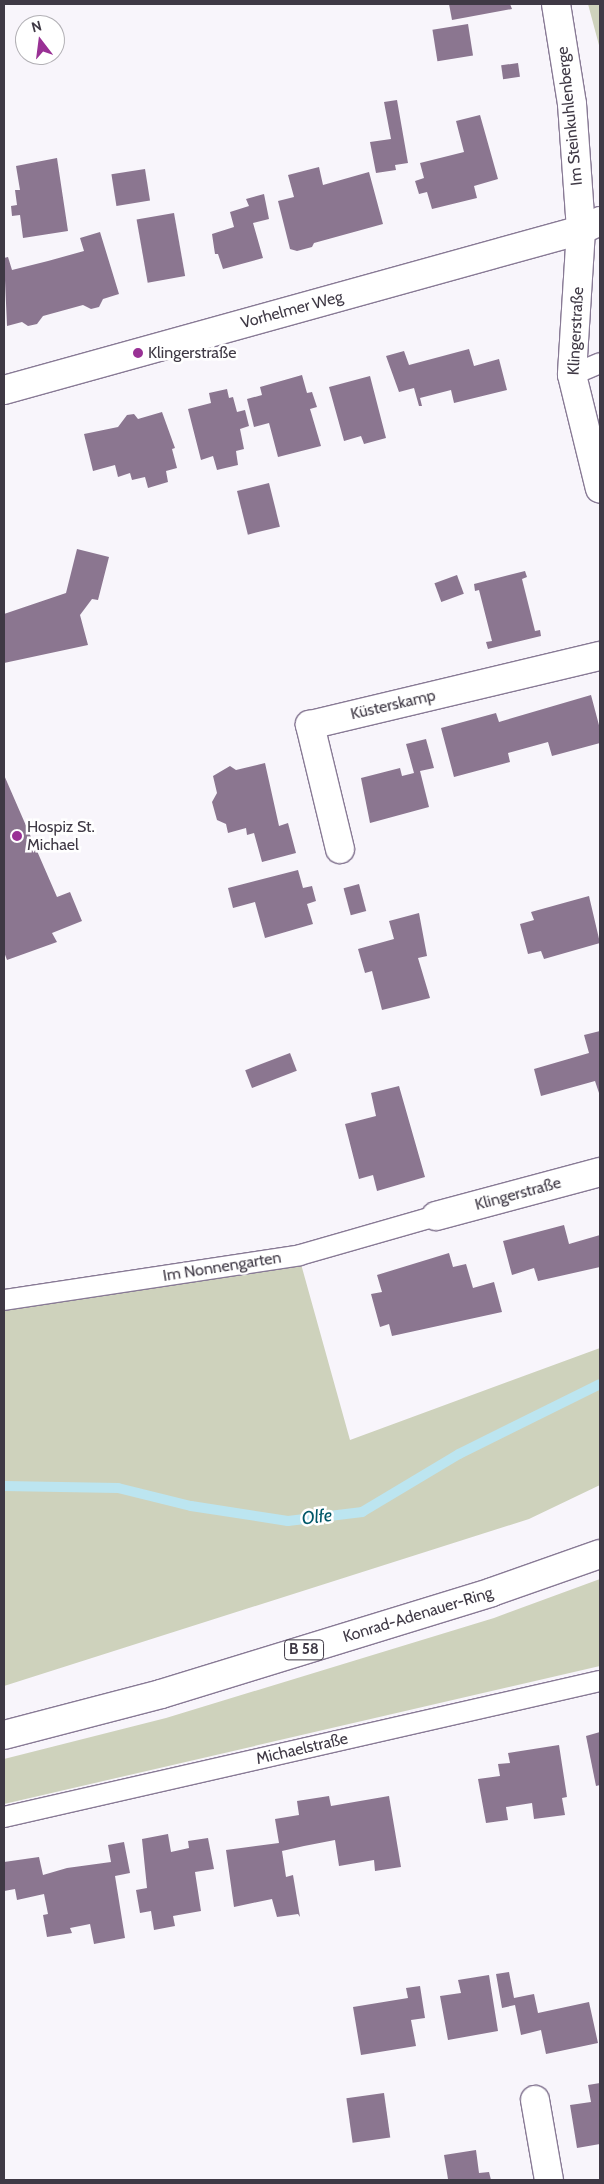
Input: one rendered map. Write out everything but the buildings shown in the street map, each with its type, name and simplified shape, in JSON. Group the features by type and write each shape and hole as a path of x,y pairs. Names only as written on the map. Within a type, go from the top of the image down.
{"street":[{"name":"Im Steinkuhlenberge","path":"556,4 594,228"},
{"name":"Klingerstraße","path":"594,228 572,375 600,489"},
{"name":"Vorhelmer Weg","path":"4,390 594,228"},
{"name":"Küsterskamp","path":"340,849 310,725 600,656"},
{"name":"Klingerstraße","path":"436,1216 600,1172"},
{"name":"Konrad-Adenauer-Ring","path":"4,1735 161,1694 492,1592 600,1554"},
{"path":"535,2100 549,2180"}],"lane":[{"path":"572,375 600,363"},
{"name":"Im Nonnengarten","path":"4,1300 300,1255 436,1216"},
{"name":"Michaelstraße","path":"4,1817 600,1681"}],"green space":[{"path":"588,4 600,4 600,49"},
{"path":"301,1264 350,1440 600,1348 600,1485 529,1519 4,1686 4,1309"},
{"path":"600,1579 600,1666 4,1804 4,1759 166,1718 494,1618"}],"waterway":[{"name":"Olfe","path":"4,1486 118,1488 191,1506 288,1521 362,1512 459,1454 600,1384"}],"place":[{"name":"Klingerstraße","path":"138,353"},
{"name":"Hospiz St. Michael","path":"17,836"}]}
